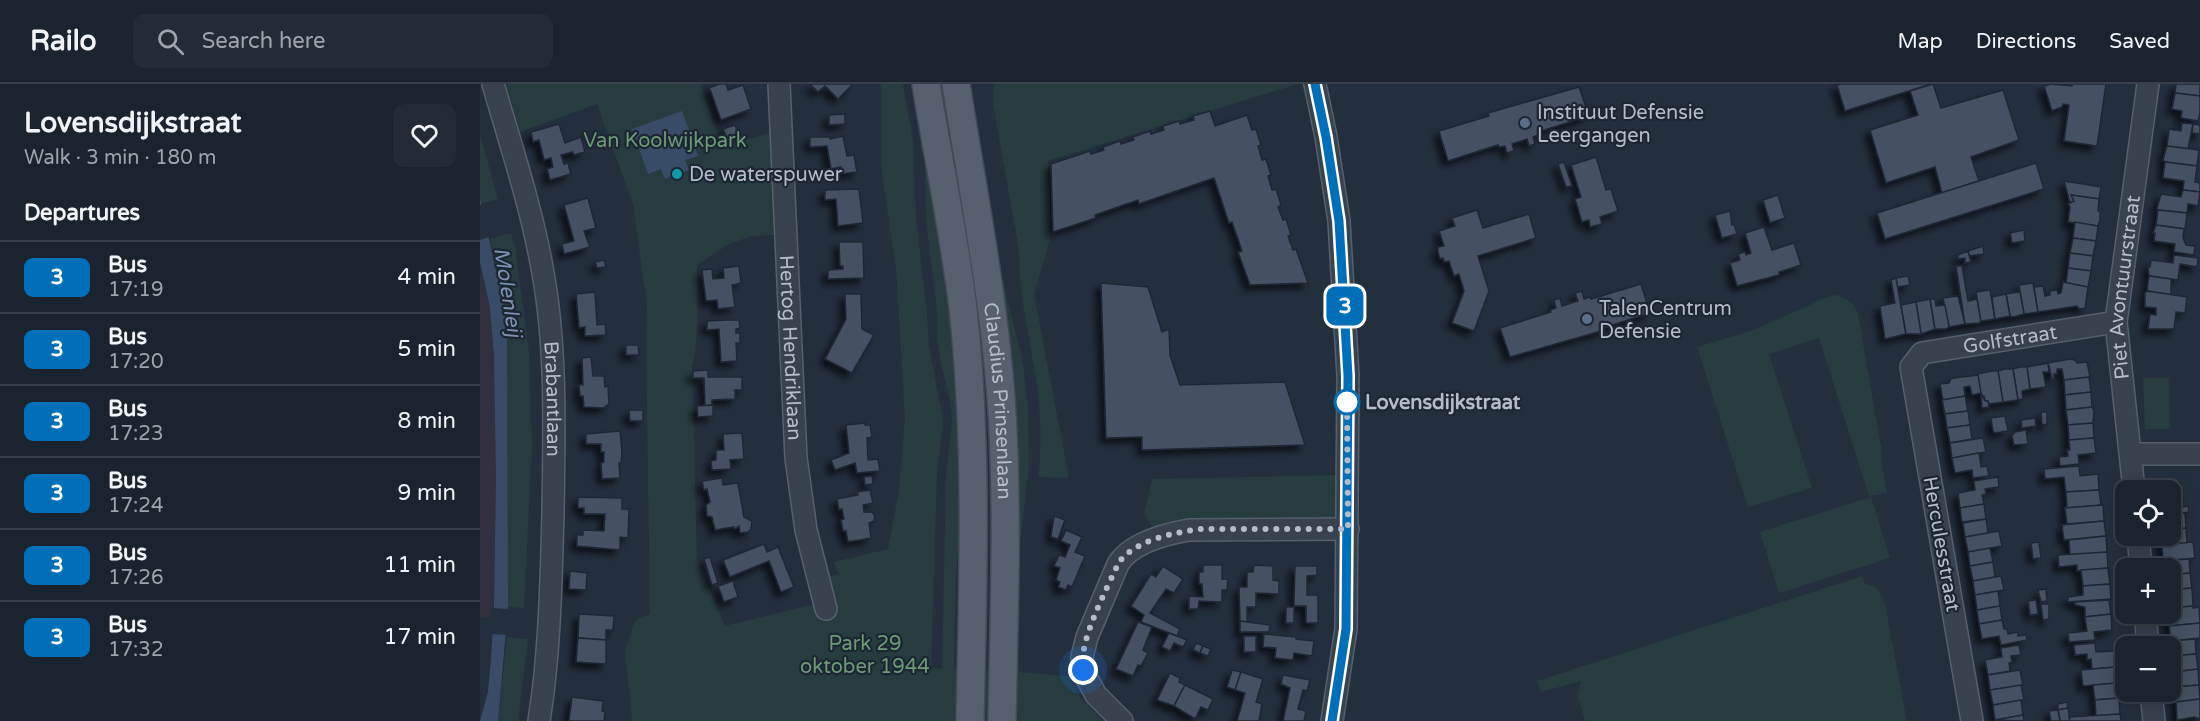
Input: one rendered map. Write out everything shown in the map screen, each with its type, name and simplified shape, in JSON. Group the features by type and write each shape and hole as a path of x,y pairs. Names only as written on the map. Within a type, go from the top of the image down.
{"main road":[{"name":"Claudius Prinsenlaan","path":"926,84 963,308 971,409 974,504 970,721"},
{"name":"Claudius Prinsenlaan","path":"956,84 993,318 1002,411 1005,551 1002,721"}],"street":[{"name":"Brabantlaan","path":"493,84 531,216 543,274 550,330 554,464 550,625 539,721"},
{"name":"Hertog Hendriklaan","path":"779,84 796,458 806,530 826,609"},
{"path":"1315,84 1332,174 1344,277 1348,376 1346,629 1332,721"},
{"name":"Piet Avontuurstraat","path":"2133,480 2116,322 2148,84"},
{"name":"Golfstraat","path":"1911,367 1922,353 2116,322"},
{"name":"Herculesstraat","path":"1911,367 1972,721"},
{"path":"2131,454 2200,454"},
{"path":"1122,721 1096,695 1085,675 1082,657 1091,627 1118,564 1125,554 1167,535 1189,530 1348,529"},
{"path":"2152,702 2154,721"}],"shaded area":[{"path":"480,272 490,308 494,356 496,478 493,618 480,617"}],"green space":[{"name":"Park 29 oktober 1944","path":"506,84 700,84 723,148 772,132 776,235 751,236 727,245 697,265 697,328 692,366 697,559 725,626 827,601 822,579 838,574 834,562 888,549 899,490 905,418 896,269 882,173 881,84 903,84 913,140 916,220 929,346 943,421 937,475 931,668 942,669 946,476 952,421 950,400 938,345 937,311 926,220 922,138 943,237 967,491 956,573 954,669 1012,672 985,204 1023,364 1028,407 1029,467 1015,587 1019,672 1068,676 1082,700 1103,721 632,721 625,651 634,623 639,618 650,614 647,306 633,204 597,104 520,132"},
{"path":"994,84 1298,84 1048,161 1051,236 1034,294 1069,478 1038,477 1040,419 1037,389 1023,306 1019,250 993,104"},
{"path":"480,135 498,199 481,203 480,198"},
{"path":"511,233 515,246 529,352 532,446 524,608 508,607 507,321 490,239"},
{"path":"1832,295 1848,300 1858,314 1887,493 1869,496 1819,338 1769,354 1812,488 1748,507 1697,347 1753,330"},
{"path":"2143,378 2169,378 2170,429 2145,429"},
{"path":"1339,475 1338,521 1154,529 1144,514 1152,479"},
{"path":"1871,497 1890,558 1779,593 1760,532"},
{"path":"1862,576 1865,584 1878,590 1885,604 1907,721 1585,721 1578,697 1581,681 1541,692 1537,681"},
{"path":"507,637 528,639 518,721 498,721"}],"water":[{"path":"682,111 698,156 685,160 689,170 665,179 661,169 648,174 632,129"},
{"path":"480,198 507,321 508,607 498,721 480,721 488,692 491,659 496,478 494,356 490,308 480,262"}],"pier":[{"path":"485,204 493,236 480,240 480,205"},
{"path":"491,608 511,609 510,635 489,634"}],"building":[{"path":"726,84 728,90 743,85 751,109 721,120 708,88"},
{"path":"810,84 853,84 838,99 825,86 818,92"},
{"path":"1931,84 1845,111 1837,85"},
{"path":"1933,84 1941,108 2003,90 2019,140 1971,157 1979,181 1942,193 1935,167 1886,183 1870,130 1918,115 1910,91"},
{"path":"2051,84 2072,86 2072,84 2106,84 2097,146 2064,141 2069,105 2063,104 2062,107 2052,111 2044,86"},
{"path":"2176,84 2200,84 2200,96 2175,93"},
{"path":"1579,87 1589,116 1538,132 1539,135 1533,137 1535,144 1529,146 1527,139 1512,144 1514,151 1507,153 1505,146 1499,147 1498,145 1448,161 1439,131 1489,116 1488,113"},
{"path":"2175,93 2200,96 2198,121 2181,118 2182,111 2172,109"},
{"path":"1210,111 1215,126 1247,115 1252,130 1256,129 1261,145 1258,146 1262,160 1266,159 1271,175 1268,176 1272,190 1276,189 1281,205 1278,207 1283,220 1286,219 1291,235 1288,236 1293,250 1296,249 1308,283 1250,285 1238,252 1242,251 1232,222 1229,223 1214,178 1139,204 1138,200 1095,215 1096,218 1053,232 1051,164 1090,151 1091,154 1104,150 1103,147 1120,141 1121,144 1134,140 1133,137 1150,131 1151,134 1164,130 1163,126 1179,121 1180,124 1194,120 1193,116"},
{"path":"845,114 845,124 829,125 829,115"},
{"path":"2182,123 2193,124 2188,149 2167,146 2169,129 2181,131"},
{"path":"559,124 565,143 581,137 585,152 561,155 564,164 568,163 571,174 550,180 547,169 553,167 551,158 544,160 539,140 533,142 531,132"},
{"path":"2193,124 2200,125 2200,134 2192,133"},
{"path":"735,125 738,134 727,138 723,129"},
{"path":"843,136 847,156 854,155 857,172 842,174 841,167 831,169 827,146 810,147 810,137 830,137 830,139"},
{"path":"2167,146 2199,150 2197,166 2165,162 2163,160"},
{"path":"1596,157 1606,190 1611,189 1618,211 1600,217 1602,224 1590,227 1589,220 1582,222 1575,199 1581,197 1571,165"},
{"path":"1564,162 1572,186 1566,187 1558,164"},
{"path":"2165,162 2197,166 2195,182 2200,183 2200,192 2183,190 2184,181 2163,178"},
{"path":"2036,163 2044,189 1885,239 1877,213"},
{"path":"2064,181 2101,187 2099,199 2071,195 2074,201 2070,203"},
{"path":"859,189 863,223 838,226 836,199 825,200 825,190"},
{"path":"2183,190 2200,192 2198,206 2188,204 2187,213 2158,210 2161,194 2181,197"},
{"path":"1778,195 1785,218 1770,223 1763,200"},
{"path":"2071,195 2099,199 2098,226 2068,222 2070,207 2068,204 2074,201"},
{"path":"588,198 596,228 584,231 590,247 564,254 562,244 574,241 564,205"},
{"path":"1477,210 1483,228 1529,214 1536,238 1478,256 1489,291 1474,331 1452,323 1464,291 1459,274 1454,276 1449,261 1444,262 1443,258 1440,259 1438,247 1444,246 1439,231 1455,226 1452,218"},
{"path":"2158,210 2187,213 2185,229 2156,225"},
{"path":"1730,211 1732,225 1734,224 1737,234 1722,238 1715,215"},
{"path":"2075,222 2098,226 2096,241 2073,238"},
{"path":"2156,225 2184,229 2183,238 2186,245 2195,246 2194,255 2174,252 2175,244 2154,241 2155,233 2153,233"},
{"path":"1764,227 1772,250 1794,243 1801,265 1779,272 1779,275 1737,286 1730,263 1740,260 1738,254 1751,253 1745,233"},
{"path":"2024,230 2025,241 2012,243 2010,233"},
{"path":"2073,238 2096,241 2093,256 2070,253"},
{"path":"839,242 863,242 864,278 828,279 828,270 843,269 843,266 840,266"},
{"path":"1983,246 1984,254 1969,256 1968,251"},
{"path":"1968,251 1971,262 1965,263 1965,258 1958,259 1958,255"},
{"path":"2070,253 2093,256 2091,271 2068,268"},
{"path":"2174,255 2198,258 2197,267 2180,264 2178,280 2149,276 2148,267 2150,267 2151,260 2173,263"},
{"path":"604,260 606,267 597,268 595,262"},
{"path":"739,266 741,283 732,285 735,307 718,309 717,300 706,301 702,270 712,269 713,279 724,278 723,268"},
{"path":"1956,266 1962,266 1968,301 1977,299 1981,321 1979,323 1965,324"},
{"path":"2068,268 2091,271 2088,287 2066,283"},
{"path":"1908,276 1910,285 1897,287 1896,278"},
{"path":"2149,276 2171,279 2171,295 2147,291"},
{"path":"1896,278 1906,334 1885,339 1880,306 1895,303 1891,280"},
{"path":"2063,282 2088,287 2085,308 2079,309 2077,306 2038,312 2034,287 2043,286 2045,296 2050,295 2050,291 2057,290 2058,294 2061,293"},
{"path":"1101,283 1148,287 1162,332 1169,329 1170,355 1180,385 1285,382 1305,445 1142,450 1142,437 1106,438"},
{"path":"2033,283 2038,312 2024,314 2019,285"},
{"path":"1641,284 1650,313 1600,329 1601,331 1510,357 1500,328 1551,312 1550,310 1556,308 1554,300 1560,298 1562,306 1578,301 1575,293 1582,291 1584,299 1590,297 1591,299"},
{"path":"1990,290 1995,319 1981,321 1976,292"},
{"path":"2147,291 2187,297 2185,313 2176,312 2174,329 2148,329 2150,314 2156,315 2156,308 2145,307"},
{"path":"595,292 597,325 605,324 606,335 585,336 585,327 579,328 576,294"},
{"path":"2020,292 2024,314 2010,316 2006,294"},
{"path":"845,294 861,294 862,329 874,335 852,373 825,359 846,319"},
{"path":"2006,294 2010,316 1995,319 1992,297"},
{"path":"1958,296 1965,324 1949,327 1943,298"},
{"path":"1930,299 1935,329 1921,334 1916,302"},
{"path":"1930,299 1935,299 1936,306 1945,305 1949,327 1946,329 1935,329"},
{"path":"1916,302 1921,334 1906,334 1901,305"},
{"path":"739,320 740,328 736,329 736,333 740,333 740,343 736,343 737,361 721,362 719,329 707,330 707,321"},
{"path":"626,345 638,345 639,355 626,355"},
{"path":"591,357 593,376 604,376 605,387 608,386 609,404 603,408 584,407 583,396 580,396 579,385 583,385 582,358"},
{"path":"2070,359 2077,363 2087,362 2090,377 2064,380 2062,369 2057,369 2057,374 2054,374 2054,379 2052,379 2048,363"},
{"path":"2048,363 2049,372 2043,372 2046,387 2030,389 2027,367"},
{"path":"2027,367 2030,389 2022,391 2023,399 2018,400 2013,369"},
{"path":"2013,369 2018,400 2003,402 1998,371"},
{"path":"708,370 708,377 742,377 742,390 735,390 735,399 712,400 712,405 705,406 704,378 693,378 693,371"},
{"path":"1998,371 2003,402 1989,404 1985,401 1984,396 1981,397 1978,374"},
{"path":"1978,375 1981,393 1972,395 1970,386 1964,387 1965,396 1943,400 1940,384 1949,383 1954,378"},
{"path":"2089,377 2091,392 2065,395 2064,380"},
{"path":"2091,392 2092,407 2066,410 2065,395"},
{"path":"1981,393 1985,401 1988,401 1989,407 1982,408"},
{"path":"1965,396 1968,411 1945,414 1942,400"},
{"path":"713,405 713,416 698,417 697,406"},
{"path":"2092,407 2093,423 2068,425 2066,410"},
{"path":"629,410 643,410 643,421 630,421"},
{"path":"1968,411 1970,425 1947,428 1945,414"},
{"path":"2041,412 2047,412 2047,424 2042,425"},
{"path":"2005,416 2008,431 1995,433 1991,418"},
{"path":"2035,418 2036,426 2022,428 2021,420"},
{"path":"865,423 865,425 870,425 872,437 867,438 868,460 878,459 880,471 857,473 855,463 835,470 831,460 849,453 846,425"},
{"path":"2093,423 2094,438 2069,440 2068,425"},
{"path":"1970,425 1972,439 1950,443 1947,428"},
{"path":"2026,430 2028,444 2014,445 2012,436 2015,432"},
{"path":"620,431 622,451 621,463 619,463 620,478 602,479 601,463 604,462 604,452 601,452 601,444 586,444 586,434"},
{"path":"742,433 744,459 730,460 731,469 712,470 711,461 716,460 716,450 724,450 723,434"},
{"path":"1983,438 1986,452 1952,458 1950,443"},
{"path":"2094,438 2096,453 2078,455 2079,464 2060,466 2059,457 2068,456 2069,440"},
{"path":"1979,453 1981,467 1987,466 1989,476 1973,478 1972,470 1955,473 1952,458"},
{"path":"2079,466 2080,476 2098,474 2099,490 2066,492 2064,477 2045,479 2044,469"},
{"path":"872,476 873,484 865,485 864,477"},
{"path":"1998,477 1999,487 1985,489 1986,494 1982,495 1984,504 1960,508 1958,493 1975,490 1974,481"},
{"path":"722,478 723,485 738,483 744,517 752,521 748,532 740,533 739,526 734,529 734,527 715,530 712,517 707,516 706,505 710,502 707,489 704,490 702,481"},
{"path":"870,490 873,503 863,505 864,512 872,512 875,516 874,521 869,523 871,538 848,542 841,520 844,519 842,509 839,510 837,499"},
{"path":"2099,490 2101,505 2067,508 2066,492"},
{"path":"578,497 622,498 622,509 629,509 628,538 620,537 620,550 577,546 577,535 583,535 583,530 604,531 605,514 584,514 584,508 578,508"},
{"path":"2181,497 2183,507 2188,506 2189,512 2181,513"},
{"path":"1984,504 1986,519 1962,522 1960,508"},
{"path":"2103,505 2104,521 2067,524 2065,508"},
{"path":"2185,513 2186,528 2181,529 2181,514"},
{"path":"1054,516 1065,520 1058,539 1051,537"},
{"path":"1986,519 1988,533 1965,537 1963,523"},
{"path":"2104,521 2106,536 2064,540 2062,525"},
{"path":"2186,528 2187,543 2181,543 2181,529"},
{"path":"1066,530 1082,537 1075,552 1085,556 1072,587 1068,585 1066,590 1058,587 1060,582 1056,580 1060,568 1054,566 1059,555 1065,557 1070,545 1061,541"},
{"path":"1999,531 2002,546 1968,552 1965,537"},
{"path":"2106,536 2107,552 2070,556 2069,540"},
{"path":"2039,542 2041,558 2033,559 2031,543"},
{"path":"2193,542 2195,558 2163,558 2162,546 2181,546 2181,543"},
{"path":"764,544 767,552 778,547 794,587 781,592 769,561 730,577 723,560"},
{"path":"1990,548 1993,562 1970,566 1968,552"},
{"path":"2107,552 2108,568 2077,571 2077,565 2059,567 2058,555"},
{"path":"710,557 718,583 712,585 704,559"},
{"path":"2189,559 2190,573 2181,574 2181,560"},
{"path":"1993,562 1995,577 1973,581 1970,566"},
{"path":"1203,565 1222,565 1222,579 1228,579 1227,590 1222,590 1222,602 1199,601 1198,609 1189,609 1189,596 1203,597 1202,584 1199,584 1199,572 1203,572"},
{"path":"1254,565 1273,566 1273,580 1279,581 1279,594 1256,593 1256,607 1247,607 1247,622 1240,621 1239,587 1247,587 1247,572 1253,572"},
{"path":"1163,566 1183,579 1174,593 1166,589 1150,613 1180,629 1177,636 1141,622 1144,615 1131,606 1151,574 1156,577"},
{"path":"1295,566 1317,566 1317,575 1307,576 1307,595 1318,595 1318,623 1306,623 1306,606 1294,606"},
{"path":"2108,568 2110,584 2083,586 2081,570"},
{"path":"570,571 587,573 586,590 569,589"},
{"path":"2190,573 2192,588 2181,589 2181,574"},
{"path":"2001,576 2004,590 1975,595 1973,581"},
{"path":"733,581 738,597 724,602 718,586"},
{"path":"2110,584 2111,599 2068,602 2068,597 2083,595 2083,586"},
{"path":"2192,588 2193,606 2181,607 2181,589"},
{"path":"2046,589 2047,601 2041,602 2038,590"},
{"path":"1998,591 2000,606 1977,610 1975,595"},
{"path":"2036,600 2038,614 2030,615 2028,601"},
{"path":"2109,600 2111,614 2085,617 2085,607 2075,605 2075,602"},
{"path":"2041,604 2049,604 2049,619 2043,620"},
{"path":"2000,606 2002,620 1979,624 1977,610"},
{"path":"1286,607 1294,607 1294,623 1286,623"},
{"path":"2181,607 2199,607 2200,623 2169,626 2169,624 2181,624"},
{"path":"579,614 614,616 613,630 606,630 606,640 578,638"},
{"path":"2111,614 2112,630 2094,632 2095,640 2069,642 2068,633 2087,631 2085,617"},
{"path":"2002,620 2008,634 2018,632 2018,636 2026,635 2027,640 2001,645 1999,636 1982,639 1979,624"},
{"path":"1240,621 1270,625 1269,632 1240,632"},
{"path":"1138,622 1152,627 1143,650 1148,653 1141,666 1138,665 1133,676 1116,669"},
{"path":"2200,623 2200,638 2181,640 2181,636 2170,636 2169,626"},
{"path":"1169,633 1187,640 1183,647 1174,643 1170,651 1162,647"},
{"path":"1264,634 1314,641 1312,656 1294,653 1293,660 1275,658 1276,648 1263,647"},
{"path":"1244,636 1256,636 1256,652 1244,652"},
{"path":"578,638 606,640 606,664 576,662"},
{"path":"2195,639 2196,654 2181,655 2181,640"},
{"path":"1196,643 1203,646 1200,653 1193,650"},
{"path":"2095,643 2096,652 2115,651 2115,667 2092,669 2091,659 2087,660 2087,654 2075,655 2074,645"},
{"path":"2019,645 2021,655 2011,656 2010,671 1988,675 1985,660 2002,657 2001,648"},
{"path":"1203,646 1211,649 1208,656 1200,653"},
{"path":"2196,654 2198,669 2181,671 2181,655"},
{"path":"2115,667 2115,683 2083,686 2081,670"},
{"path":"2198,669 2199,685 2181,686 2181,671"},
{"path":"1232,670 1241,672 1235,690 1227,687"},
{"path":"2020,670 2023,685 1990,690 1988,675"},
{"path":"1241,672 1263,679 1256,702 1262,704 1259,721 1237,721 1245,693 1235,690"},
{"path":"1170,673 1180,678 1179,682 1185,685 1174,706 1157,700"},
{"path":"1283,675 1310,680 1307,691 1303,690 1298,709 1306,711 1304,721 1283,721 1290,688 1281,684"},
{"path":"2115,683 2115,698 2095,700 2093,685"},
{"path":"1185,685 1213,699 1208,710 1201,707 1195,719 1174,706"},
{"path":"2021,685 2024,700 1993,705 1990,690"},
{"path":"2199,685 2200,699 2181,701 2181,686"},
{"path":"572,697 603,701 604,721 569,721"},
{"path":"2115,698 2115,702 2119,702 2120,714 2096,716 2095,700"},
{"path":"2200,699 2200,719 2194,717 2177,720 2176,702"},
{"path":"2021,700 2023,715 1995,720 1993,705"},
{"path":"2067,702 2068,708 2058,710 2058,704"},
{"path":"2068,708 2070,721 2060,721 2058,710"},
{"path":"2058,710 2060,721 2051,721 2049,711"},
{"path":"2120,714 2121,721 2070,721 2069,717"},
{"path":"2023,715 2024,721 1995,720"}],"bus line":[{"name":"3","path":"1315,84 1339,221 1348,376 1346,629 1332,721"}],"place":[{"name":"Instituut Defensie Leergangen","path":"1525,123"},
{"name":"De waterspuwer","path":"677,174"},
{"name":"TalenCentrum Defensie","path":"1587,319"},
{"name":"Lovensdijkstraat","path":"1347,402"}],"route":[{"path":"1083,670 1082,657 1087,637 1118,564 1125,554 1134,548 1167,535 1201,529 1348,529 1347,402"}],"park label":[{"name":"Van Koolwijkpark","path":"665,140"}],"water label":[{"name":"Molenleij","path":"508,292"}]}
